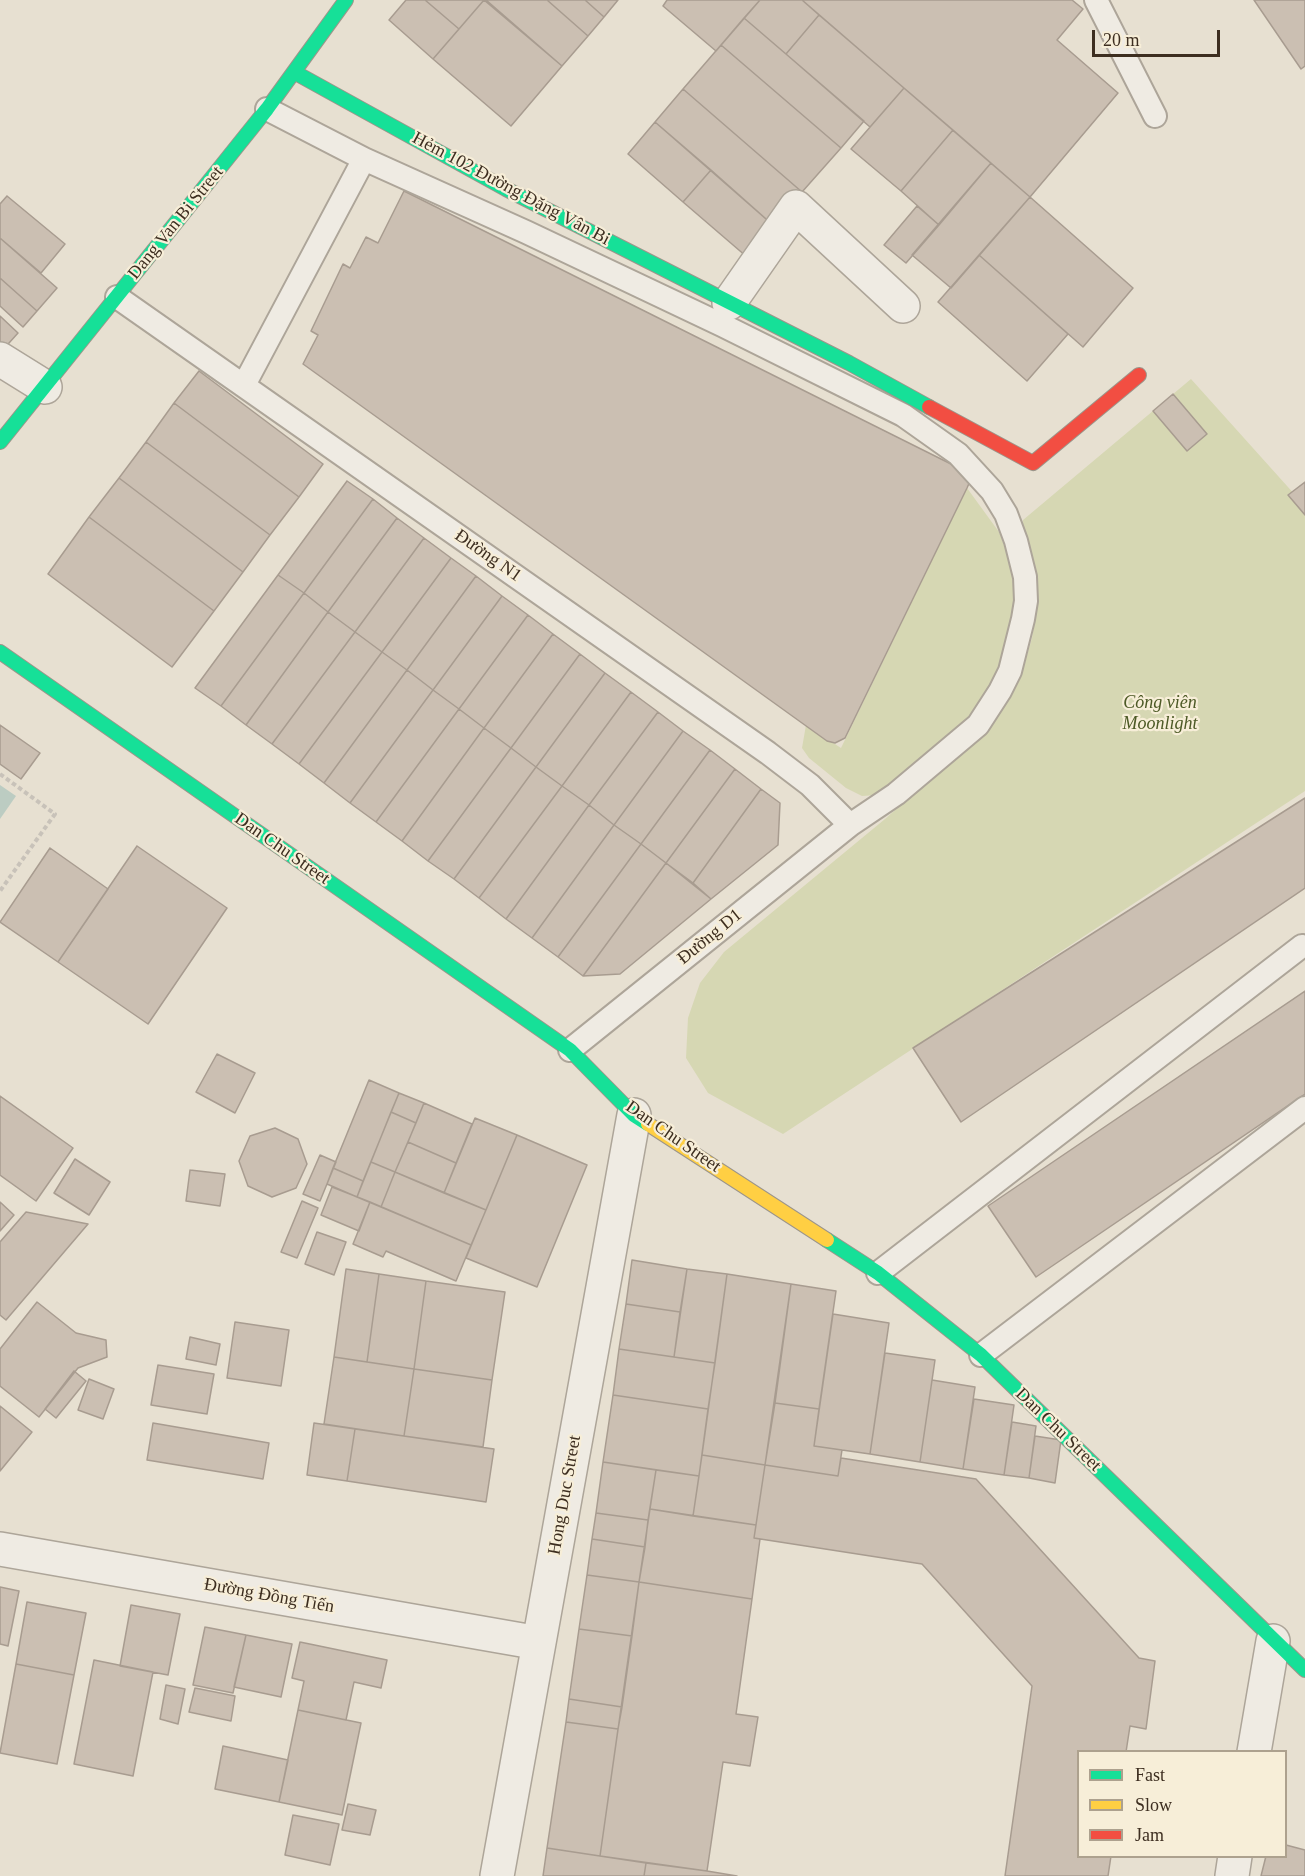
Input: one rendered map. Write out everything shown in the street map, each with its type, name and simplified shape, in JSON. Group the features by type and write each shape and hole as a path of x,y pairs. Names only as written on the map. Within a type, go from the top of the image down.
{"street":[{"name":"Dang Van Bi Street","path":"0,442 267,109 346,0"},
{"name":"Hẻm 102 Đường Đặng Vân Bi","path":"294,72 506,189 849,363 1033,463 1139,375"},
{"path":"729,303 796,207 903,306"},
{"path":"0,359 45,387"},
{"name":"Dan Chu Street","path":"0,652 570,1050 634,1115 878,1273 981,1355 1305,1670"},
{"name":"Hong Duc Street","path":"497,1876 634,1115"},
{"name":"Đường Đồng Tiến","path":"0,1549 538,1643"},
{"path":"1254,1750 1273,1641"},
{"path":"1232,1876 1235,1858"}],"lane":[{"path":"1096,0 1155,116"},
{"name":"Đường D1","path":"267,109 364,159 691,310 903,415 958,454 992,491 1010,523 1025,577 1026,601 1010,671 978,725 897,794 850,825 570,1050"},
{"path":"244,385 364,159"},
{"name":"Đường N1","path":"117,297 768,753 810,785 850,825"},
{"path":"878,1273 1302,946"},
{"path":"981,1355 1305,1108"}],"path":[{"path":"0,774 55,814 0,891"}],"green space":[{"name":"Công viên Moonlight","path":"1191,379 1305,506 1305,791 783,1134 708,1093 686,1058 688,1018 700,983 724,952 885,819 964,749 1001,711 1023,669 1032,638 1037,606 1032,565 1021,530 1023,520"},
{"path":"967,488 999,532 1009,558 1015,595 1013,628 1001,668 977,711 956,733 877,795 862,796 846,788 809,758 802,748 806,725 841,748"}],"shaded area":[{"path":"0,785 16,796 0,819"}],"building":[{"path":"406,0 425,0 459,29 433,59 389,20"},
{"path":"425,0 484,0 459,29"},
{"path":"484,0 562,66 511,126 433,59"},
{"path":"486,0 547,0 588,36 562,66"},
{"path":"547,0 585,0 604,17 588,36"},
{"path":"585,0 618,0 604,17"},
{"path":"667,0 760,0 716,51 663,6"},
{"path":"760,0 802,0 819,15 786,54 744,18"},
{"path":"802,0 1072,0 1083,9 1057,40 1118,93 1030,197"},
{"path":"1254,0 1305,0 1305,66 1301,69"},
{"path":"819,15 904,88 870,127 786,54"},
{"path":"744,18 864,121 841,148 721,45"},
{"path":"721,45 841,148 802,192 683,89"},
{"path":"904,88 953,130 901,191 851,149"},
{"path":"683,89 802,192 774,226 655,122"},
{"path":"655,122 711,170 683,202 628,154"},
{"path":"953,130 991,163 939,225 901,191"},
{"path":"991,163 1030,197 951,288 912,255"},
{"path":"711,170 774,226 747,257 683,202"},
{"path":"404,191 965,471 971,479 967,488 845,738 835,743 827,741 303,364 318,335 311,331 343,264 350,268 366,237 378,243"},
{"path":"7,196 65,244 41,273 0,238 0,204"},
{"path":"1030,197 1133,288 1083,347 979,255"},
{"path":"917,206 939,225 906,263 884,245"},
{"path":"0,238 57,288 37,311 0,278"},
{"path":"979,255 1068,334 1027,381 938,302"},
{"path":"0,278 37,311 23,327 0,306"},
{"path":"0,316 18,333 0,353"},
{"path":"199,371 323,464 299,497 174,403"},
{"path":"1173,394 1207,434 1187,451 1153,411"},
{"path":"174,403 299,497 270,535 146,442"},
{"path":"146,442 270,535 243,572 119,478"},
{"path":"119,478 243,572 214,611 89,517"},
{"path":"347,481 373,499 304,593 278,575"},
{"path":"1305,482 1305,515 1288,495"},
{"path":"373,499 397,518 328,612 304,593"},
{"path":"89,517 214,611 172,667 48,574"},
{"path":"397,518 424,538 355,632 328,612"},
{"path":"424,538 451,558 382,652 355,632"},
{"path":"451,558 476,576 407,670 382,652"},
{"path":"278,575 304,593 221,706 195,688"},
{"path":"476,576 502,596 433,690 407,670"},
{"path":"304,593 328,612 246,725 221,706"},
{"path":"502,596 528,615 459,709 433,690"},
{"path":"328,612 355,632 272,744 246,725"},
{"path":"528,615 553,634 484,728 459,709"},
{"path":"355,632 382,652 299,764 272,744"},
{"path":"553,634 580,654 511,748 484,728"},
{"path":"382,652 407,670 324,783 299,764"},
{"path":"580,654 605,673 536,767 511,748"},
{"path":"407,670 433,690 350,803 324,783"},
{"path":"605,673 631,692 562,786 536,767"},
{"path":"433,690 459,709 376,822 350,803"},
{"path":"631,692 658,712 589,805 562,786"},
{"path":"459,709 484,728 402,841 376,822"},
{"path":"658,712 683,731 614,825 589,805"},
{"path":"0,725 40,753 21,779 0,764"},
{"path":"484,728 511,748 428,861 402,841"},
{"path":"683,731 710,750 641,844 614,825"},
{"path":"511,748 536,767 454,879 428,861"},
{"path":"710,750 735,769 666,863 641,844"},
{"path":"536,767 562,786 479,898 454,879"},
{"path":"735,769 761,789 693,883 666,863"},
{"path":"562,786 589,805 506,919 479,898"},
{"path":"761,789 780,803 778,845 711,899 693,883"},
{"path":"1305,798 1305,888 961,1122 913,1048"},
{"path":"589,805 614,825 532,938 506,919"},
{"path":"614,825 641,844 558,957 532,938"},
{"path":"641,844 666,863 583,976 558,957"},
{"path":"137,846 227,908 148,1024 58,962"},
{"path":"50,848 108,889 58,962 0,922"},
{"path":"666,863 711,899 620,974 583,976"},
{"path":"1305,991 1305,1094 1036,1277 988,1206"},
{"path":"217,1054 255,1073 235,1113 196,1092"},
{"path":"369,1080 399,1093 363,1181 333,1168"},
{"path":"399,1093 424,1103 416,1123 391,1112"},
{"path":"0,1096 73,1148 36,1201 0,1175"},
{"path":"424,1103 472,1124 456,1163 408,1142"},
{"path":"391,1112 416,1123 395,1172 371,1162"},
{"path":"475,1118 517,1135 486,1210 444,1193"},
{"path":"275,1128 298,1139 307,1164 296,1188 272,1197 248,1186 239,1161 250,1136"},
{"path":"517,1135 587,1165 537,1287 466,1258"},
{"path":"408,1142 456,1163 444,1193 395,1172"},
{"path":"320,1155 336,1162 320,1201 303,1194"},
{"path":"75,1159 110,1182 89,1215 54,1193"},
{"path":"371,1162 395,1172 381,1207 357,1197"},
{"path":"333,1168 363,1181 357,1197 327,1184"},
{"path":"190,1170 225,1174 220,1206 186,1201"},
{"path":"395,1172 486,1210 471,1245 381,1207"},
{"path":"332,1187 370,1202 359,1231 321,1215"},
{"path":"302,1201 318,1208 297,1258 281,1252"},
{"path":"0,1202 14,1215 0,1231"},
{"path":"370,1202 471,1245 456,1281 386,1251 383,1257 353,1244"},
{"path":"26,1212 88,1224 6,1320 0,1315 0,1242"},
{"path":"317,1232 346,1242 334,1275 305,1264"},
{"path":"632,1260 687,1269 680,1312 626,1304"},
{"path":"346,1269 379,1274 367,1362 334,1357"},
{"path":"687,1269 727,1274 715,1363 674,1357"},
{"path":"379,1274 426,1281 414,1369 367,1362"},
{"path":"727,1274 791,1284 765,1465 702,1455"},
{"path":"426,1281 505,1292 492,1380 414,1369"},
{"path":"791,1284 836,1291 819,1409 775,1403"},
{"path":"37,1302 76,1333 106,1340 107,1357 78,1368 39,1417 0,1386 0,1349"},
{"path":"626,1304 680,1312 674,1357 619,1349"},
{"path":"833,1314 889,1323 870,1454 814,1446"},
{"path":"235,1322 289,1330 281,1386 227,1378"},
{"path":"190,1337 220,1344 216,1365 186,1359"},
{"path":"619,1349 715,1363 708,1409 613,1395"},
{"path":"885,1353 935,1360 920,1462 870,1454"},
{"path":"334,1357 414,1369 404,1436 324,1424"},
{"path":"158,1365 214,1374 207,1414 151,1405"},
{"path":"414,1369 492,1380 483,1447 404,1436"},
{"path":"74,1371 86,1381 56,1418 45,1409"},
{"path":"89,1379 114,1389 103,1419 78,1410"},
{"path":"932,1380 975,1387 963,1469 920,1462"},
{"path":"613,1395 708,1409 699,1476 603,1462"},
{"path":"974,1399 1014,1405 1004,1475 963,1469"},
{"path":"775,1403 819,1409 814,1446 842,1450 838,1476 765,1465"},
{"path":"0,1406 32,1432 0,1471"},
{"path":"1012,1422 1036,1426 1029,1478 1004,1475"},
{"path":"153,1423 269,1443 263,1479 147,1460"},
{"path":"314,1423 355,1429 347,1481 307,1475"},
{"path":"355,1429 494,1449 486,1502 347,1481"},
{"path":"1035,1436 1061,1440 1055,1483 1029,1478"},
{"path":"702,1455 765,1465 756,1525 693,1516"},
{"path":"841,1458 976,1479 1139,1658 1155,1661 1146,1729 1130,1726 1126,1750 1077,1750 1077,1858 1111,1858 1108,1876 1005,1876 1032,1686 922,1564 754,1538 765,1465 838,1476"},
{"path":"603,1462 656,1470 648,1520 596,1513"},
{"path":"656,1470 699,1476 693,1516 650,1509"},
{"path":"650,1509 756,1525 754,1538 760,1539 752,1599 639,1582"},
{"path":"596,1513 648,1520 645,1547 592,1539"},
{"path":"592,1539 645,1547 639,1582 587,1575"},
{"path":"587,1575 639,1582 632,1636 579,1629"},
{"path":"639,1582 752,1599 736,1714 758,1717 750,1766 723,1762 707,1871 600,1856"},
{"path":"0,1587 19,1591 8,1646 0,1644"},
{"path":"27,1602 86,1613 74,1675 16,1664"},
{"path":"131,1605 180,1614 168,1675 120,1666"},
{"path":"205,1627 246,1635 233,1693 193,1685"},
{"path":"579,1629 632,1636 622,1707 569,1699"},
{"path":"246,1635 292,1644 281,1697 234,1687"},
{"path":"300,1642 387,1660 381,1688 354,1682 346,1720 298,1710 304,1681 292,1678"},
{"path":"94,1660 153,1672 133,1776 74,1764"},
{"path":"16,1664 74,1675 57,1764 0,1753"},
{"path":"166,1685 185,1689 178,1724 160,1719"},
{"path":"195,1688 235,1696 231,1721 189,1712"},
{"path":"569,1699 622,1707 618,1729 566,1722"},
{"path":"298,1710 361,1723 342,1815 279,1802"},
{"path":"566,1722 618,1729 600,1856 547,1848"},
{"path":"223,1746 288,1760 279,1802 215,1789"},
{"path":"348,1804 376,1810 370,1835 342,1830"},
{"path":"293,1815 339,1824 330,1865 285,1855"},
{"path":"1287,1845 1305,1850 1305,1876 1261,1876 1266,1858 1287,1858"},
{"path":"547,1848 646,1863 644,1876 543,1876"},
{"path":"646,1863 707,1871 737,1876 644,1876"}],"traffic: fast":[{"path":"0,442 267,109 346,0"},
{"path":"294,72 506,189 849,363 929,407"},
{"path":"0,652 570,1050 634,1115 648,1124"},
{"path":"827,1240 878,1273 981,1355 1305,1670"}],"traffic: slow":[{"path":"648,1124 827,1240"}],"traffic: jam":[{"path":"929,407 1033,463 1139,375"}]}
